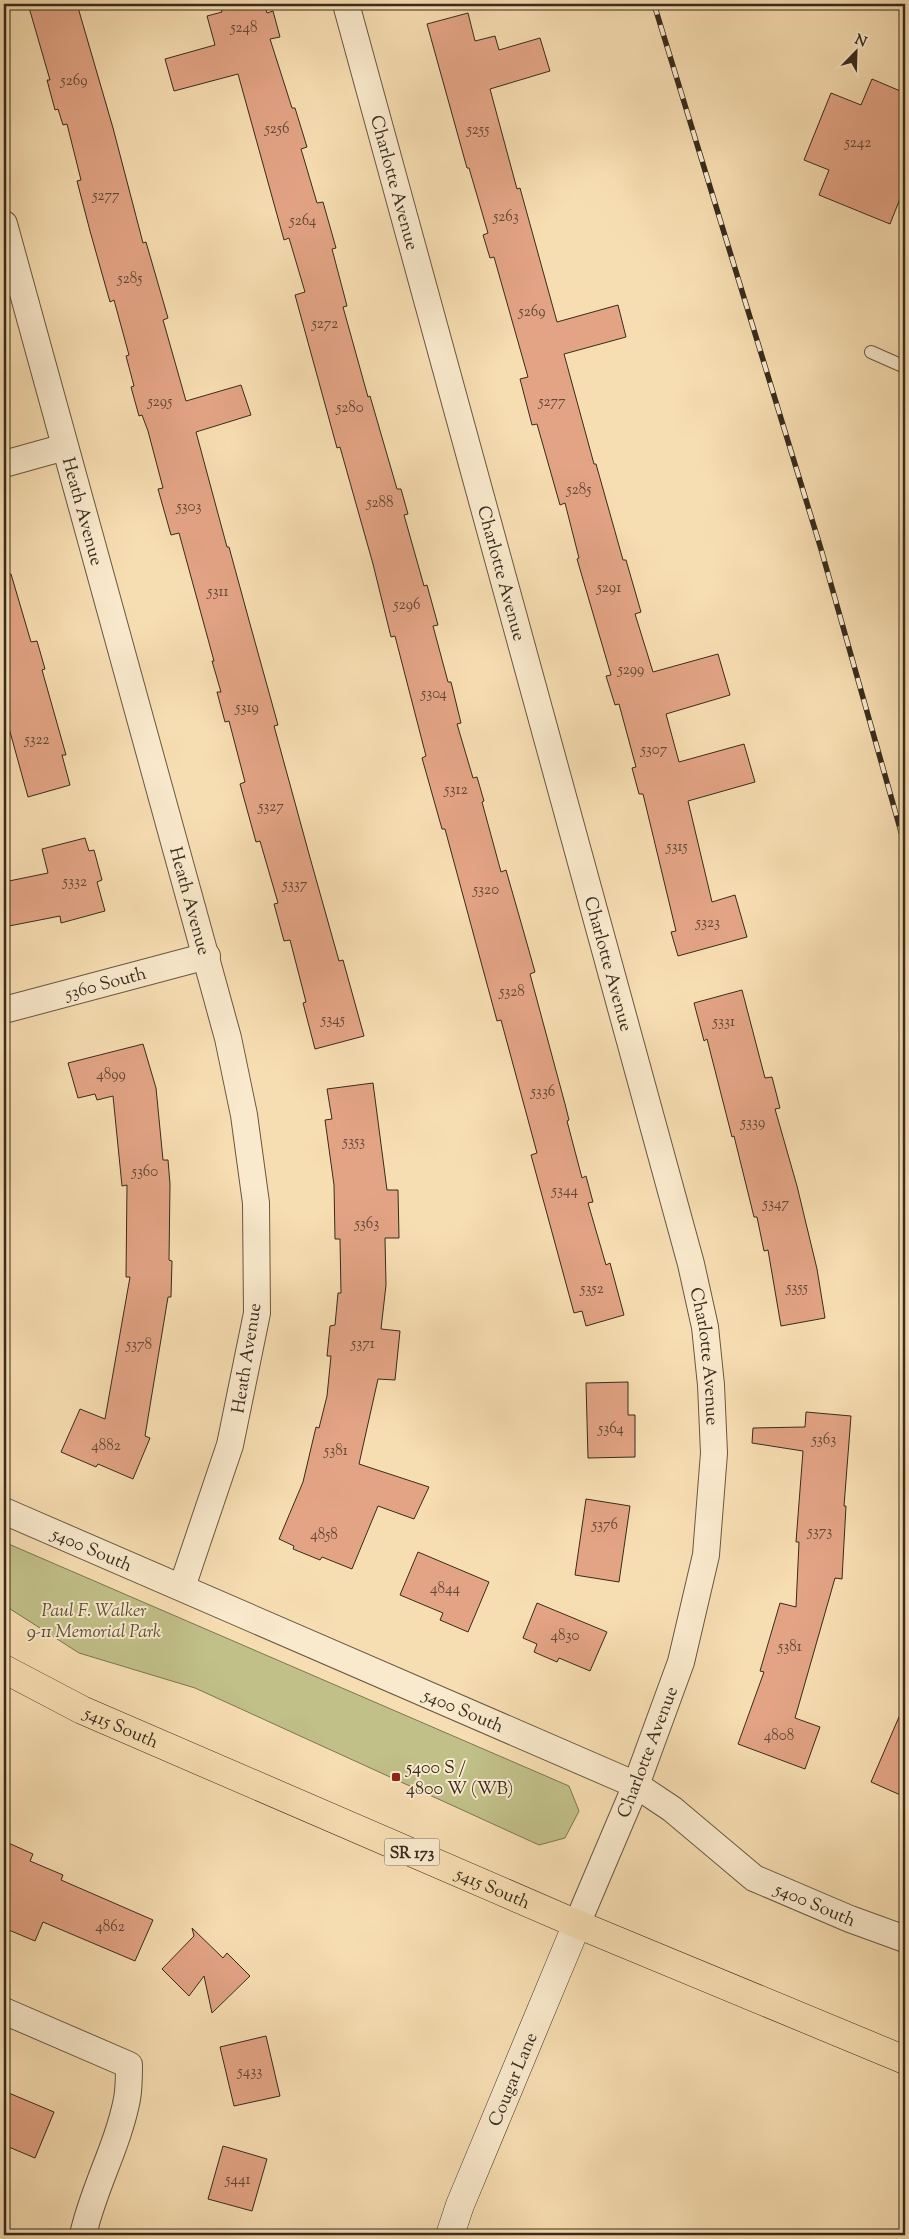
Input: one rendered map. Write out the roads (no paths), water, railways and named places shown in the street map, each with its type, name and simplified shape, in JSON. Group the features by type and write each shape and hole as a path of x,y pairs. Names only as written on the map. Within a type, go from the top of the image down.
{"main road":[{"name":"5415 South","path":"4,1668 82,1710 577,1924 905,2060"},
{"name":"Cougar Lane","path":"450,2235 460,2205 577,1924"}],"street":[{"name":"Charlotte Avenue","path":"346,4 691,1264 705,1327 711,1385 714,1453 706,1555 681,1662 636,1785 577,1924"},
{"name":"Heath Avenue","path":"4,224 207,956 228,1038 247,1135 256,1203 257,1313 230,1445 182,1586"},
{"path":"4,464 65,447"},
{"name":"5360 South","path":"4,1010 207,956"},
{"name":"5400 South","path":"4,1511 182,1586 636,1785 672,1809 754,1878 850,1919 905,1939"},
{"path":"4,2011 130,2065 127,2099 116,2138 89,2208 84,2235"}],"lane":[{"path":"871,352 905,367"}],"railway":[{"path":"654,4 821,549 905,846"}],"place":[{"name":"5400 S / 4800 W (WB)","path":"396,1777"}],"park label":[{"name":"Paul F. Walker 9-11 Memorial Park","path":"94,1620"}]}
